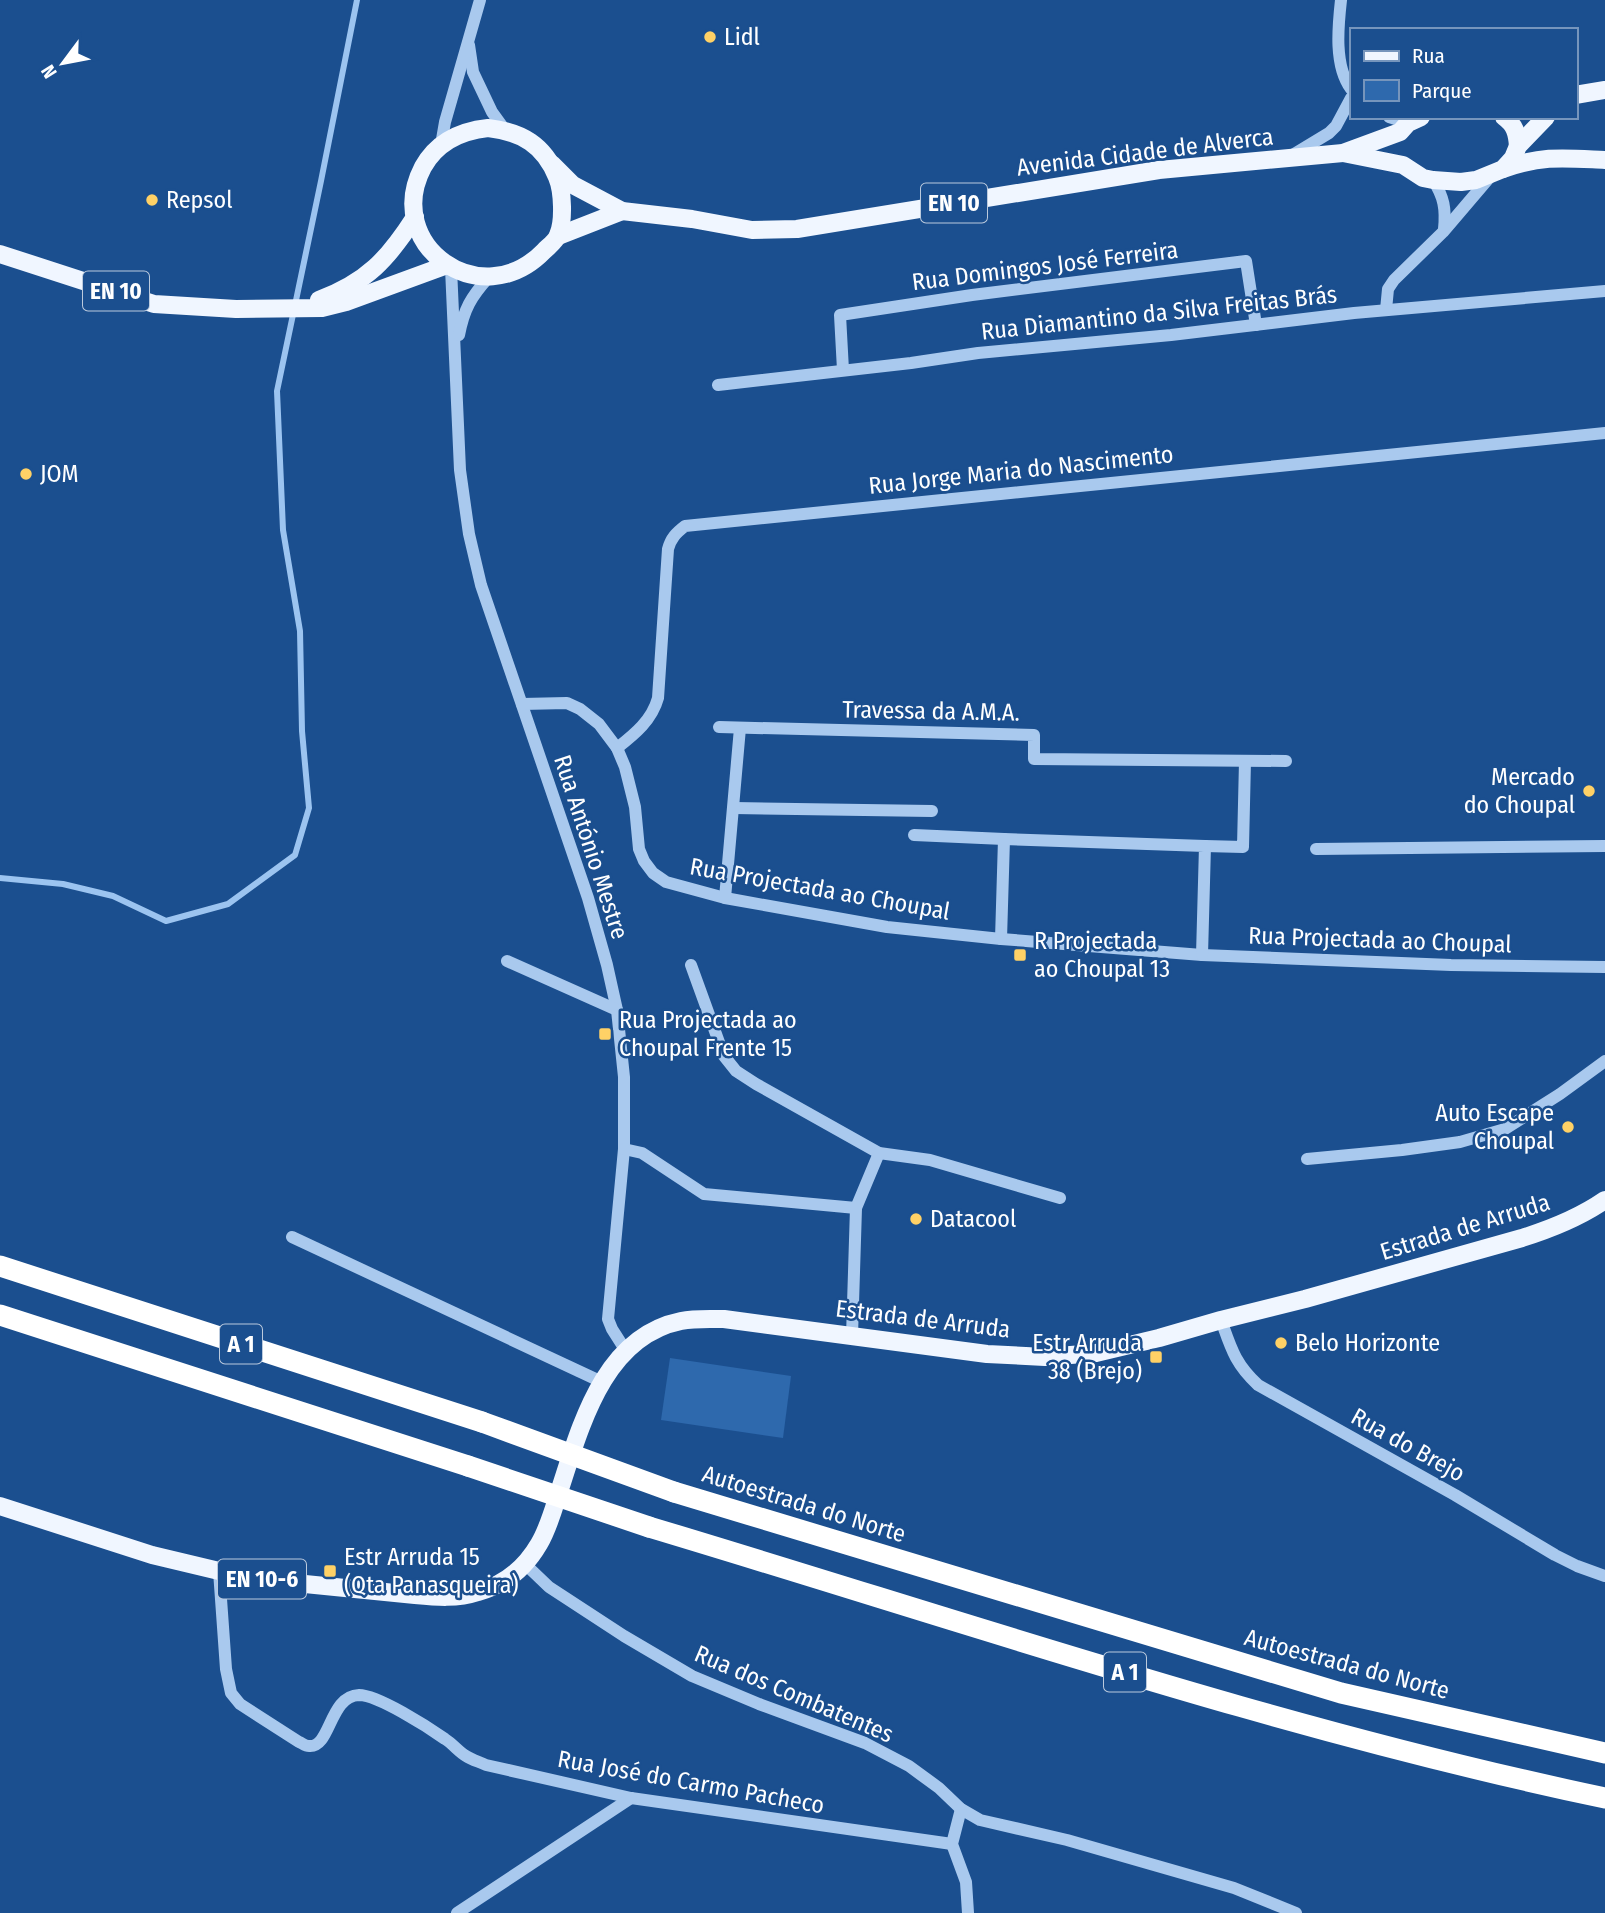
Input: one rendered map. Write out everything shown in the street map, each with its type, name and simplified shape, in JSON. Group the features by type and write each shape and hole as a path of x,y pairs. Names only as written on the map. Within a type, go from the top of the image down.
{"highway":[{"name":"Autoestrada do Norte","path":"0,1266 482,1422 674,1492 1341,1693 1605,1753"},
{"name":"A 1","path":"0,1315 649,1527 1064,1654 1331,1731 1558,1788 1605,1797"}],"main road":[{"path":"1577,96 1605,90"},
{"path":"1507,119 1513,124 1518,146"},
{"path":"1497,172 1513,158 1518,146 1543,119"},
{"name":"Avenida Cidade de Alverca","path":"1343,153 1404,122"},
{"name":"Avenida Cidade de Alverca","path":"1403,165 1396,155 1396,144 1404,122"},
{"name":"EN 10","path":"552,164 539,149 523,137 505,130 471,130 455,136 427,159 418,177 414,197 415,217 421,236 432,252 449,266 469,275 488,278 512,274 532,263 558,236"},
{"name":"Avenida Cidade de Alverca","path":"552,164 573,185 622,211 752,230 797,229 1159,170 1343,153 1403,165 1423,178 1461,182 1476,180 1542,158 1605,160"},
{"path":"552,164 560,184 562,205 558,236"},
{"name":"Avenida Cidade de Alverca","path":"558,236 622,211"},
{"name":"EN 10","path":"297,308 344,289 373,271 400,240 415,217"},
{"name":"EN 10","path":"0,254 154,304 276,310 322,308 346,302 449,266"},
{"name":"Estrada de Arruda","path":"525,1564 544,1535 580,1432 602,1382 614,1363 626,1351 640,1339 663,1327 682,1321 724,1319 987,1354 1045,1357 1096,1353 1305,1299 1522,1238 1556,1227 1605,1200"},
{"name":"EN 10-6","path":"0,1506 140,1551 219,1571 338,1587 456,1597 499,1584 525,1564"}],"street":[{"path":"441,145 480,0"},
{"path":"1341,0 1341,66 1350,88"},
{"path":"468,42 473,72 492,112 505,130"},
{"path":"1287,158 1329,133 1336,126 1350,100"},
{"path":"1386,310 1388,289 1394,280 1443,232 1497,172"},
{"path":"1433,180 1444,201 1446,212 1443,232"},
{"name":"Rua Domingos José Ferreira","path":"843,370 840,315 972,295 1246,261 1256,325"},
{"name":"Rua António Mestre","path":"449,266 460,470 469,534 481,585 588,898 617,1010 624,1077 624,1149 608,1319 611,1329 626,1351"},
{"name":"Rua António Mestre","path":"455,360 465,310 470,299 488,278"},
{"name":"Rua Diamantino da Silva Freitas Brás","path":"718,385 978,353 1171,335 1386,310 1605,291"},
{"name":"Rua Jorge Maria do Nascimento","path":"617,748 638,731 655,708 658,698 668,549 671,540 685,526 1605,433"},
{"name":"Rua Projectada ao Choupal","path":"522,704 567,704 580,709 599,724 617,748 631,787 639,849 644,861 653,873 666,882 725,898 887,927 1202,955 1451,965 1605,967"},
{"name":"Travessa da A.M.A.","path":"719,727 1034,735 1034,759 1286,761"},
{"path":"725,898 740,728"},
{"path":"915,835 1243,847 1245,761"},
{"path":"734,808 932,811"},
{"path":"1001,939 1004,839"},
{"path":"1202,955 1205,846"},
{"path":"1316,849 1605,846"},
{"path":"506,961 617,1010"},
{"path":"691,965 724,1056 729,1064 756,1084 879,1153 930,1160 1060,1198"},
{"path":"1307,1159 1460,1142 1505,1129 1605,1061"},
{"path":"624,1149 642,1153 704,1194 856,1208"},
{"path":"852,1336 856,1208 879,1153"},
{"path":"292,1237 602,1382"},
{"name":"Rua do Brejo","path":"1221,1320 1236,1361 1258,1385 1455,1495 1555,1555 1605,1576"},
{"name":"Rua dos Combatentes","path":"525,1564 549,1587 692,1676 759,1704 864,1742 919,1773 940,1788 961,1809 980,1820 1067,1840 1234,1888 1296,1913"},
{"name":"Rua José do Carmo Pacheco","path":"219,1571 226,1669 231,1693 240,1704 309,1746 318,1744 323,1738 339,1706 351,1697 360,1695 388,1704 447,1740 466,1756 486,1765 631,1798 952,1844"},
{"path":"457,1913 631,1798"},
{"path":"961,1809 952,1844 966,1882 968,1913"}],"green space":[{"path":"670,1358 791,1376 783,1438 661,1420"}],"waterway":[{"path":"0,878 63,884 113,896 166,921 228,904 295,855 309,808 302,731 300,631 283,530 277,391 357,0"}],"place":[{"name":"Lidl","path":"710,37"},
{"name":"Repsol","path":"152,200"},
{"name":"JOM","path":"26,474"},
{"name":"Mercado do Choupal","path":"1589,791"},
{"name":"R Projectada ao Choupal 13","path":"1020,955"},
{"name":"Rua Projectada ao Choupal Frente 15","path":"605,1034"},
{"name":"Auto Escape Choupal","path":"1568,1127"},
{"name":"Datacool","path":"916,1219"},
{"name":"Belo Horizonte","path":"1281,1343"},
{"name":"Estr Arruda 38 (Brejo)","path":"1156,1357"},
{"name":"Estr Arruda 15 (Qta Panasqueira)","path":"330,1571"}]}
